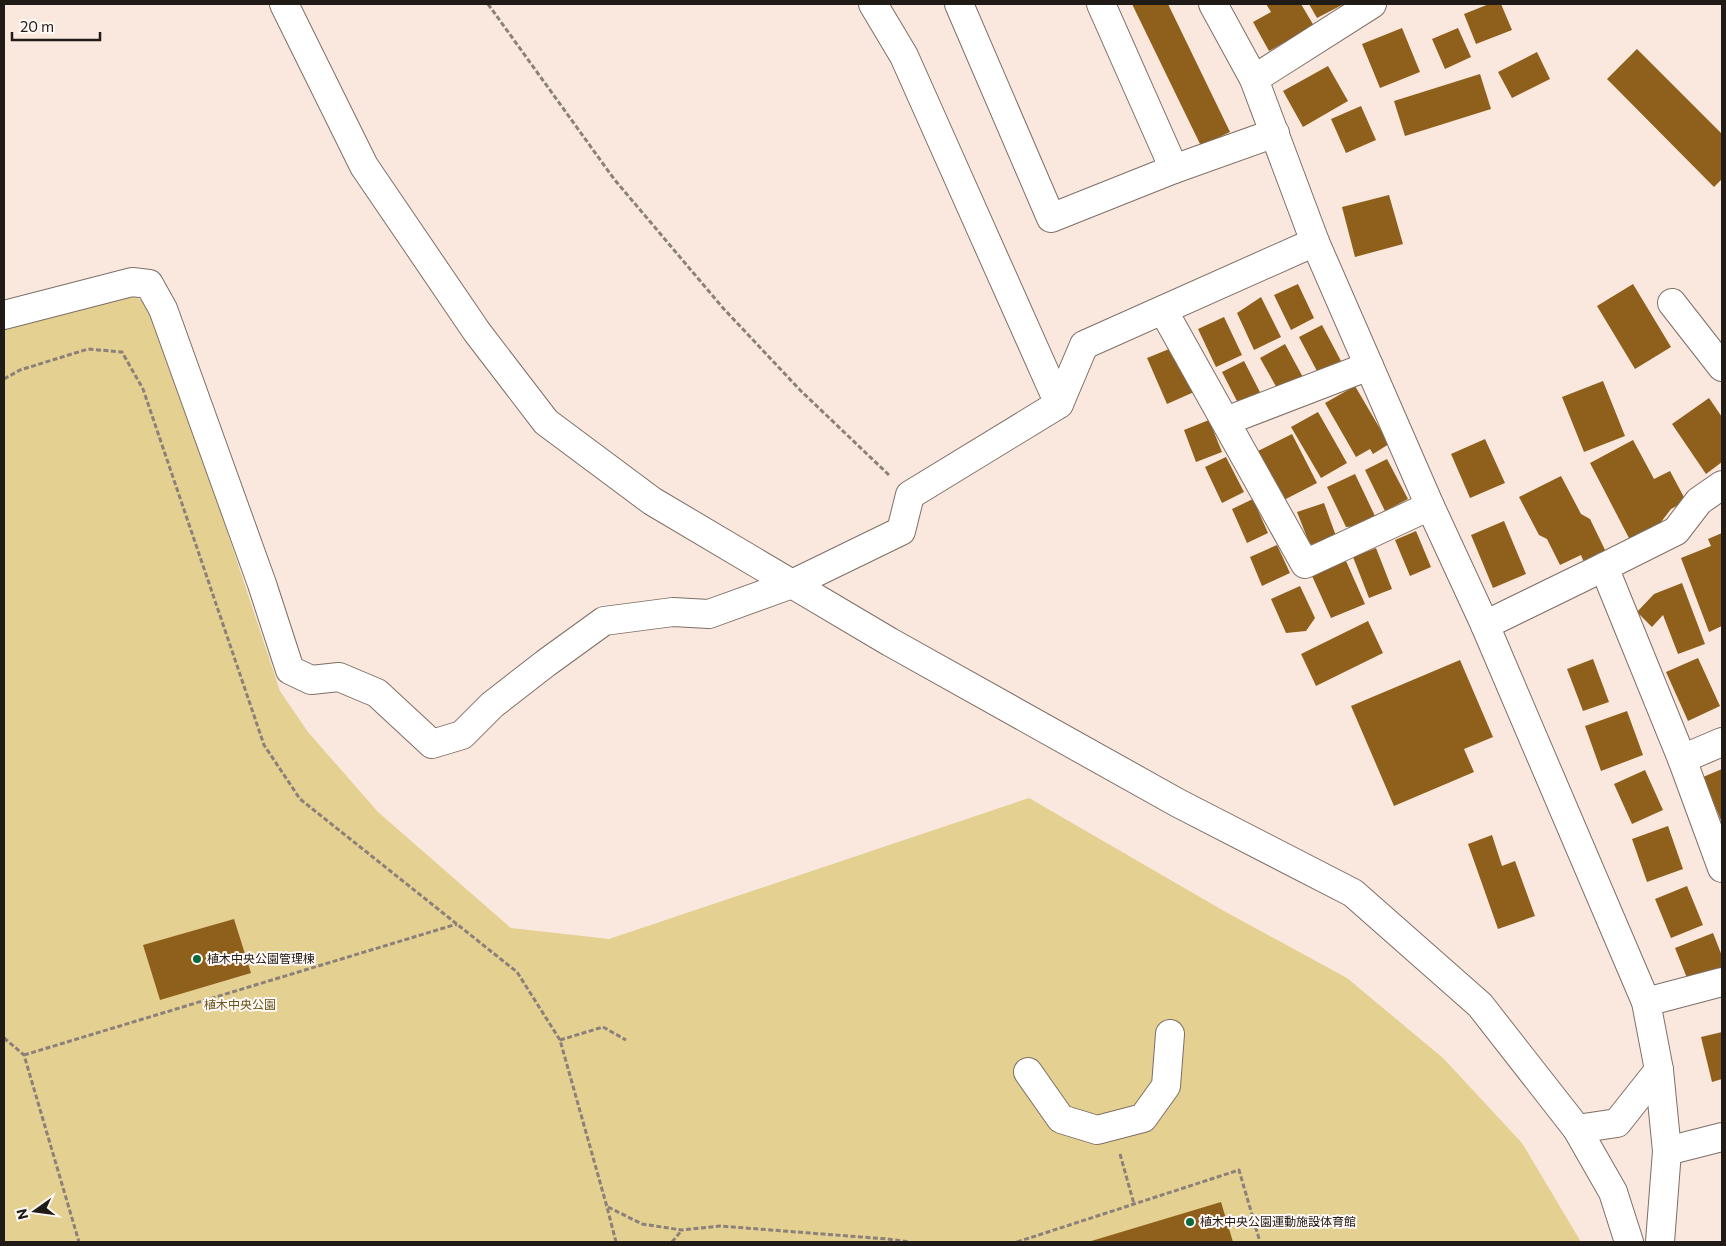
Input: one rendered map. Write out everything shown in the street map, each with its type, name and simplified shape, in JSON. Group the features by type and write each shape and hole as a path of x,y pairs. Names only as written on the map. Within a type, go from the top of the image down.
{"street":[{"path":"284,4 364,166 477,332 546,422 652,501 890,642 1178,804 1353,893 1480,1005 1577,1129 1614,1192 1629,1242"},
{"path":"874,4 904,56 1059,404"},
{"path":"959,4 1052,218 1174,169 1275,133"},
{"path":"1101,4 1174,169"},
{"path":"1213,4 1254,79 1315,242 1430,506 1485,625 1646,1002 1658,1070 1667,1151 1660,1242"},
{"path":"1254,79 1372,4"},
{"path":"4,315 132,282 149,284 163,309 262,584 290,670 310,680 339,677 377,693 432,744 462,735 492,705 604,621 673,612 709,614 792,584 901,531 910,495 1059,404 1084,345 1315,242"},
{"path":"1672,303 1722,368"},
{"path":"1163,310 1305,564 1430,506"},
{"path":"1226,421 1369,366"},
{"path":"1485,625 1676,531 1699,500 1722,486"},
{"path":"1604,567 1682,759 1722,868"},
{"path":"1682,759 1722,742"},
{"path":"1646,1002 1722,982"},
{"path":"1028,1072 1061,1119 1097,1130 1143,1118 1166,1086 1170,1034"},
{"path":"1577,1129 1617,1123 1658,1070"},
{"path":"1667,1151 1722,1137"}],"path":[{"path":"488,4 614,179 723,308 800,390 910,495"},
{"path":"4,379 20,370 88,349 122,352 143,389 264,745 300,799 517,972 560,1040 616,1242"},
{"path":"24,1055 457,924"},
{"path":"560,1040 603,1027 626,1040"},
{"path":"4,1038 24,1055 78,1242"},
{"path":"1120,1154 1134,1204"},
{"path":"1017,1242 1239,1170 1260,1242"},
{"path":"607,1207 642,1224 682,1230 720,1226 910,1242"},
{"path":"672,1242 682,1230"}],"green space":[{"name":"植木中央公園","path":"128,292 153,308 280,691 308,732 378,812 511,928 609,939 1029,798 1224,911 1347,978 1443,1058 1522,1143 1581,1242 4,1242 4,326"}],"building":[{"path":"1132,4 1168,4 1230,132 1201,146"},
{"path":"1266,4 1301,4 1314,26 1269,51 1253,22 1271,12"},
{"path":"1309,4 1344,4 1317,18"},
{"path":"1489,4 1501,4 1512,30 1476,44 1464,14"},
{"path":"1402,28 1420,72 1380,88 1362,44"},
{"path":"1458,28 1471,57 1445,69 1432,39"},
{"path":"1637,49 1722,134 1722,179 1714,187 1607,79"},
{"path":"1537,52 1550,79 1512,98 1498,72"},
{"path":"1328,66 1348,101 1303,127 1283,91"},
{"path":"1480,74 1491,109 1405,136 1394,101"},
{"path":"1361,106 1376,140 1346,153 1331,119"},
{"path":"1389,195 1403,244 1355,257 1342,207"},
{"path":"1298,284 1314,318 1291,330 1274,295"},
{"path":"1633,284 1671,347 1635,369 1597,306"},
{"path":"1261,297 1281,337 1254,350 1237,313"},
{"path":"1224,317 1242,355 1216,367 1198,329"},
{"path":"1322,325 1341,361 1318,373 1299,337"},
{"path":"1285,344 1305,381 1278,390 1260,358"},
{"path":"1174,347 1194,392 1167,404 1147,358"},
{"path":"1244,361 1262,396 1240,407 1222,372"},
{"path":"1603,381 1625,436 1584,452 1562,397"},
{"path":"1355,386 1389,444 1373,454 1370,449 1356,457 1325,403"},
{"path":"1709,398 1722,417 1722,462 1706,474 1672,424"},
{"path":"1318,412 1347,463 1321,478 1291,427"},
{"path":"1209,420 1222,452 1196,462 1184,430"},
{"path":"1292,434 1317,483 1282,501 1258,451"},
{"path":"1485,439 1505,483 1470,498 1451,454"},
{"path":"1633,440 1654,479 1670,471 1686,501 1671,509 1658,526 1630,540 1590,463"},
{"path":"1226,457 1244,492 1222,503 1205,467"},
{"path":"1387,459 1408,499 1385,511 1365,470"},
{"path":"1355,474 1376,518 1361,526 1346,527 1327,487"},
{"path":"1561,476 1581,514 1590,519 1607,554 1585,565 1581,555 1560,565 1547,539 1539,535 1519,497"},
{"path":"1253,499 1268,533 1247,543 1232,509"},
{"path":"1324,503 1336,536 1310,545 1297,512"},
{"path":"1504,521 1526,574 1493,588 1471,535"},
{"path":"1416,531 1431,567 1410,576 1395,540"},
{"path":"1722,533 1722,626 1709,632 1681,558 1711,546 1708,539"},
{"path":"1277,545 1290,573 1262,586 1250,557"},
{"path":"1376,548 1392,589 1369,598 1353,557"},
{"path":"1346,561 1365,604 1331,618 1312,576"},
{"path":"1682,583 1705,644 1678,654 1663,615 1652,627 1637,612 1654,594"},
{"path":"1300,586 1315,618 1306,631 1286,633 1271,599"},
{"path":"1368,621 1383,653 1316,686 1301,654"},
{"path":"1698,658 1720,706 1688,721 1666,672"},
{"path":"1593,659 1609,702 1583,711 1567,669"},
{"path":"1460,660 1493,737 1464,749 1474,772 1394,806 1351,706"},
{"path":"1627,711 1643,755 1601,771 1585,726"},
{"path":"1722,769 1722,823 1703,777"},
{"path":"1645,770 1663,810 1632,824 1614,784"},
{"path":"1668,826 1683,869 1647,882 1632,839"},
{"path":"1492,835 1502,866 1515,861 1535,916 1498,929 1468,844"},
{"path":"1687,886 1703,925 1671,938 1655,899"},
{"name":"植木中央公園管理棟","path":"234,919 251,973 160,1000 143,945"},
{"path":"1713,933 1722,956 1722,970 1689,983 1675,948"},
{"path":"1722,1032 1722,1079 1712,1082 1701,1037"},
{"name":"植木中央公園運動施設体育館","path":"1221,1202 1233,1242 1088,1242"}],"place":[{"name":"植木中央公園管理棟","path":"197,959"},
{"name":"植木中央公園運動施設体育館","path":"1190,1222"}]}
